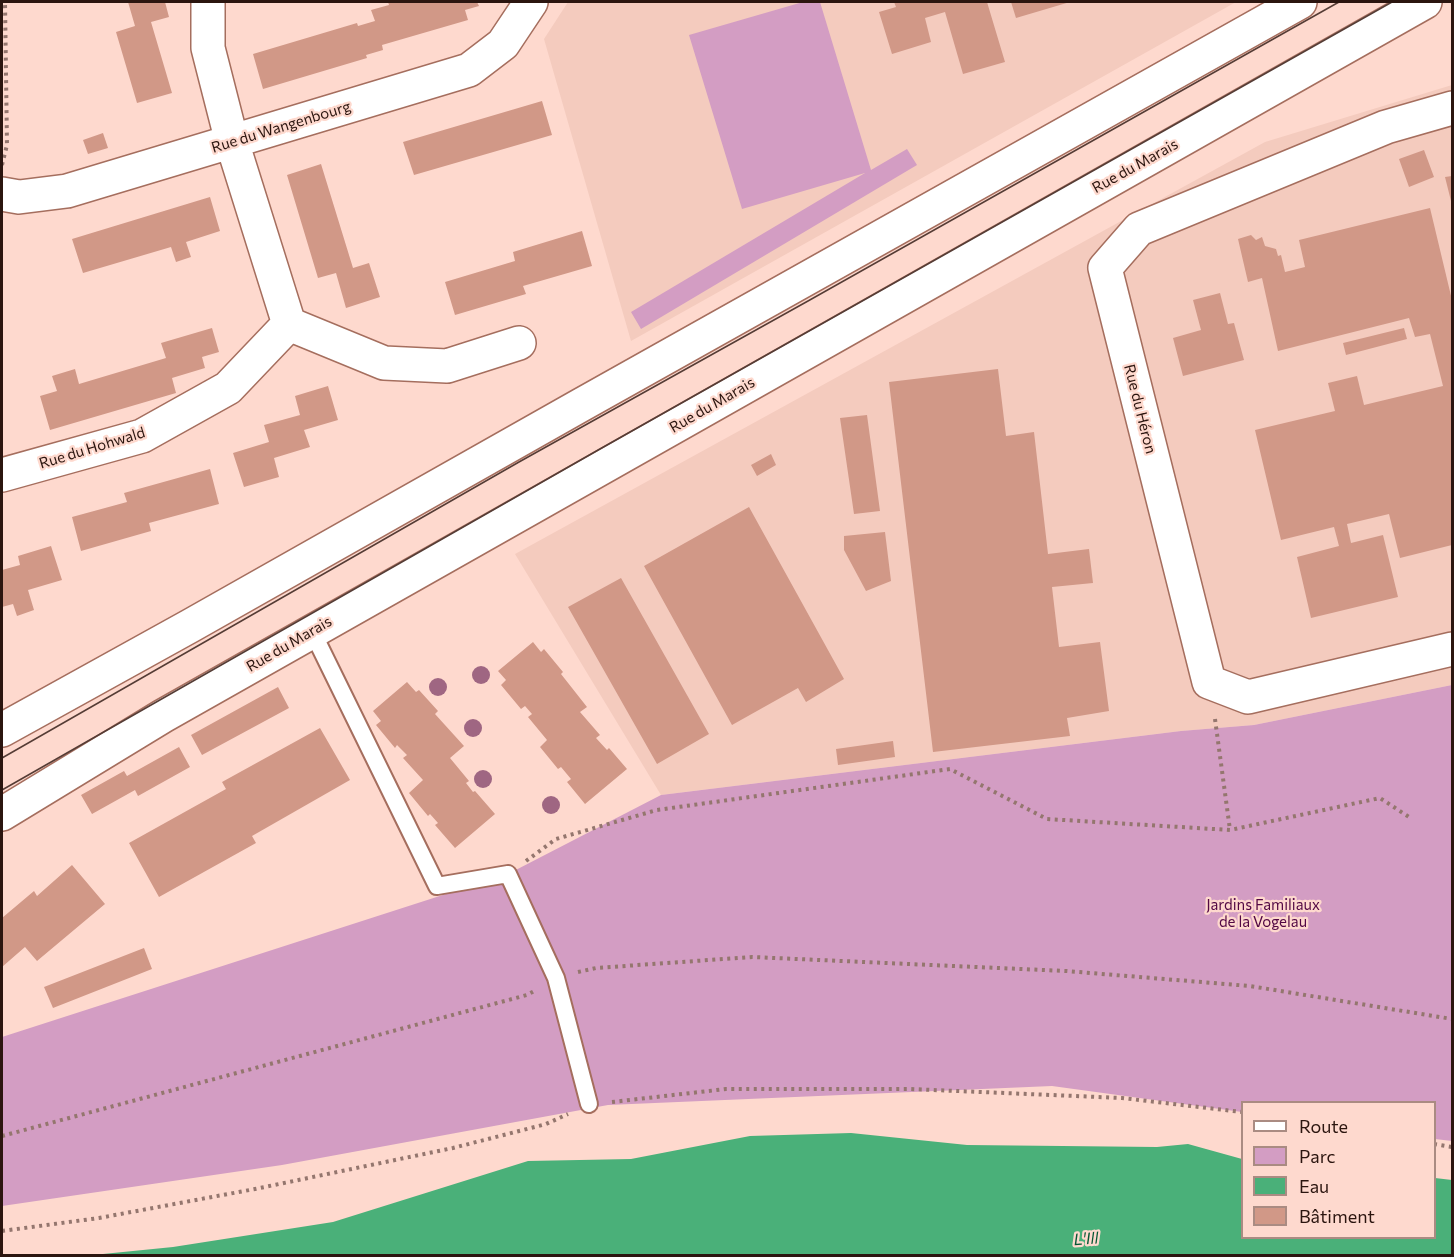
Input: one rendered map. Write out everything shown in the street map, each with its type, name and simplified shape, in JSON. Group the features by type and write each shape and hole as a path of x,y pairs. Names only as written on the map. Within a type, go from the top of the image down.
{"main road":[{"path":"208,2 208,48 232,142 289,324 384,363 447,366 519,343"},
{"name":"Rue du Wangenbourg","path":"2,194 19,197 67,191 469,70 503,44 531,2"},
{"path":"2,730 1300,2"},
{"name":"Rue du Marais","path":"2,814 163,716 1425,2"},
{"name":"Rue du Héron","path":"1209,682 1105,268 1139,229 1386,127 1452,108"},
{"name":"Rue du Hohwald","path":"2,475 142,435 228,388 289,324"},
{"path":"1209,682 1248,697 1452,649"}],"lane":[{"path":"312,631 437,886 508,874 556,978 589,1104"}],"path":[{"path":"2,165 7,145 5,2"},
{"path":"1209,682 1230,830"},
{"path":"508,874 556,839 657,810 950,769 1047,819 1230,830 1380,798 1412,819"},
{"path":"2,1136 527,995 556,978 596,968 752,957 1066,971 1250,986 1452,1019"},
{"path":"2,1231 99,1218 255,1189 453,1148 546,1124 589,1104 726,1089 878,1089 1122,1098 1241,1112"},
{"path":"1436,1144 1452,1148"}],"shaded area":[{"path":"568,2 1236,2 631,341 544,39"},
{"path":"1452,85 1452,685 1254,725 1181,731 661,795 515,554 1265,142"}],"green space":[{"path":"803,2 820,2 871,170 907,149 917,165 641,329 631,312 865,173 742,209 689,35"},
{"name":"Jardins Familiaux de la Vogelau","path":"1452,685 1452,1141 1436,1139 1436,1101 1241,1101 1241,1112 1052,1086 608,1105 282,1165 2,1206 2,1037 508,874 661,795 1181,731 1254,725"}],"water":[{"name":"L'Ill","path":"851,1133 967,1145 1157,1147 1188,1144 1241,1159 1241,1239 1436,1239 1436,1178 1452,1180 1452,1255 93,1255 173,1247 333,1222 528,1161 631,1159 750,1136"}],"building":[{"path":"128,2 165,2 169,17 151,22 172,93 137,103 116,32 135,26"},
{"path":"388,2 477,2 479,6 465,10 468,20 382,45 383,50 366,55 367,58 263,89 253,54 357,23 358,26 375,21 371,10 389,5"},
{"path":"894,2 987,2 1005,62 963,74 945,12 925,18 931,42 892,54 879,12 896,7"},
{"path":"1011,2 1070,2 1016,18"},
{"path":"542,101 552,135 414,175 403,142"},
{"path":"103,133 108,148 88,154 83,140"},
{"path":"1424,150 1434,177 1409,187 1399,159"},
{"path":"321,164 353,268 369,263 380,297 346,308 336,273 318,278 287,175"},
{"path":"1452,176 1452,205 1445,177"},
{"path":"210,197 220,231 186,242 191,257 176,262 171,247 83,273 72,239"},
{"path":"1430,208 1452,300 1452,545 1400,558 1389,514 1347,524 1351,543 1383,535 1398,597 1311,618 1297,557 1339,546 1334,527 1281,540 1255,430 1335,411 1328,383 1357,376 1364,405 1443,386 1430,334 1415,337 1409,318 1278,351 1262,278 1248,282 1238,239 1251,235 1256,240 1262,237 1265,246 1276,249 1278,256 1281,255 1285,272 1305,267 1299,240"},
{"path":"582,231 592,266 523,286 526,294 455,315 445,282 515,261 513,252"},
{"path":"1220,293 1228,324 1234,323 1244,360 1183,376 1173,338 1201,330 1193,300"},
{"path":"212,328 219,352 202,357 205,368 172,378 176,393 50,430 40,396 57,391 52,376 75,369 79,384 166,358 161,343"},
{"path":"1404,328 1407,339 1346,355 1343,343"},
{"path":"998,369 1006,436 1034,432 1048,554 1089,549 1093,583 1052,587 1059,647 1100,642 1109,711 1067,718 1070,736 933,752 889,382"},
{"path":"328,386 338,420 304,430 310,447 274,458 279,477 244,487 233,453 269,442 264,425 300,415 295,396"},
{"path":"867,415 880,511 854,514 840,418"},
{"path":"771,454 776,465 757,476 751,465"},
{"path":"210,469 219,504 149,523 151,531 81,551 72,517 127,502 124,493"},
{"path":"749,507 844,679 806,702 798,688 732,725 644,566"},
{"path":"885,532 891,581 866,591 844,550 844,536"},
{"path":"51,546 62,580 28,590 34,610 17,616 13,604 2,607 2,570 20,565 18,556"},
{"path":"621,578 709,734 657,764 568,607"},
{"path":"533,642 541,652 544,649 587,707 580,712 600,735 596,738 607,750 609,748 627,769 585,804 567,782 571,779 561,767 558,769 540,747 547,740 528,717 532,714 525,706 521,709 501,685 506,680 498,671"},
{"path":"407,682 416,692 419,690 438,711 435,714 464,746 450,758 469,781 466,783 473,792 475,791 495,814 455,848 435,825 438,823 430,814 428,816 409,793 423,780 403,758 407,755 397,745 395,748 376,725 381,721 373,711"},
{"path":"278,687 289,708 202,755 191,735"},
{"path":"320,728 350,780 252,836 256,843 159,897 129,843 226,789 222,782"},
{"path":"893,741 895,757 838,765 836,749"},
{"path":"179,747 190,767 138,796 135,790 92,814 81,795 124,771 127,776"},
{"path":"72,865 105,904 37,961 25,947 2,967 2,918 34,891 37,896"},
{"path":"144,948 152,969 53,1008 44,987"}],"tram line":[{"path":"2,758 519,462 1339,2"},
{"path":"2,790 1392,2"}]}
